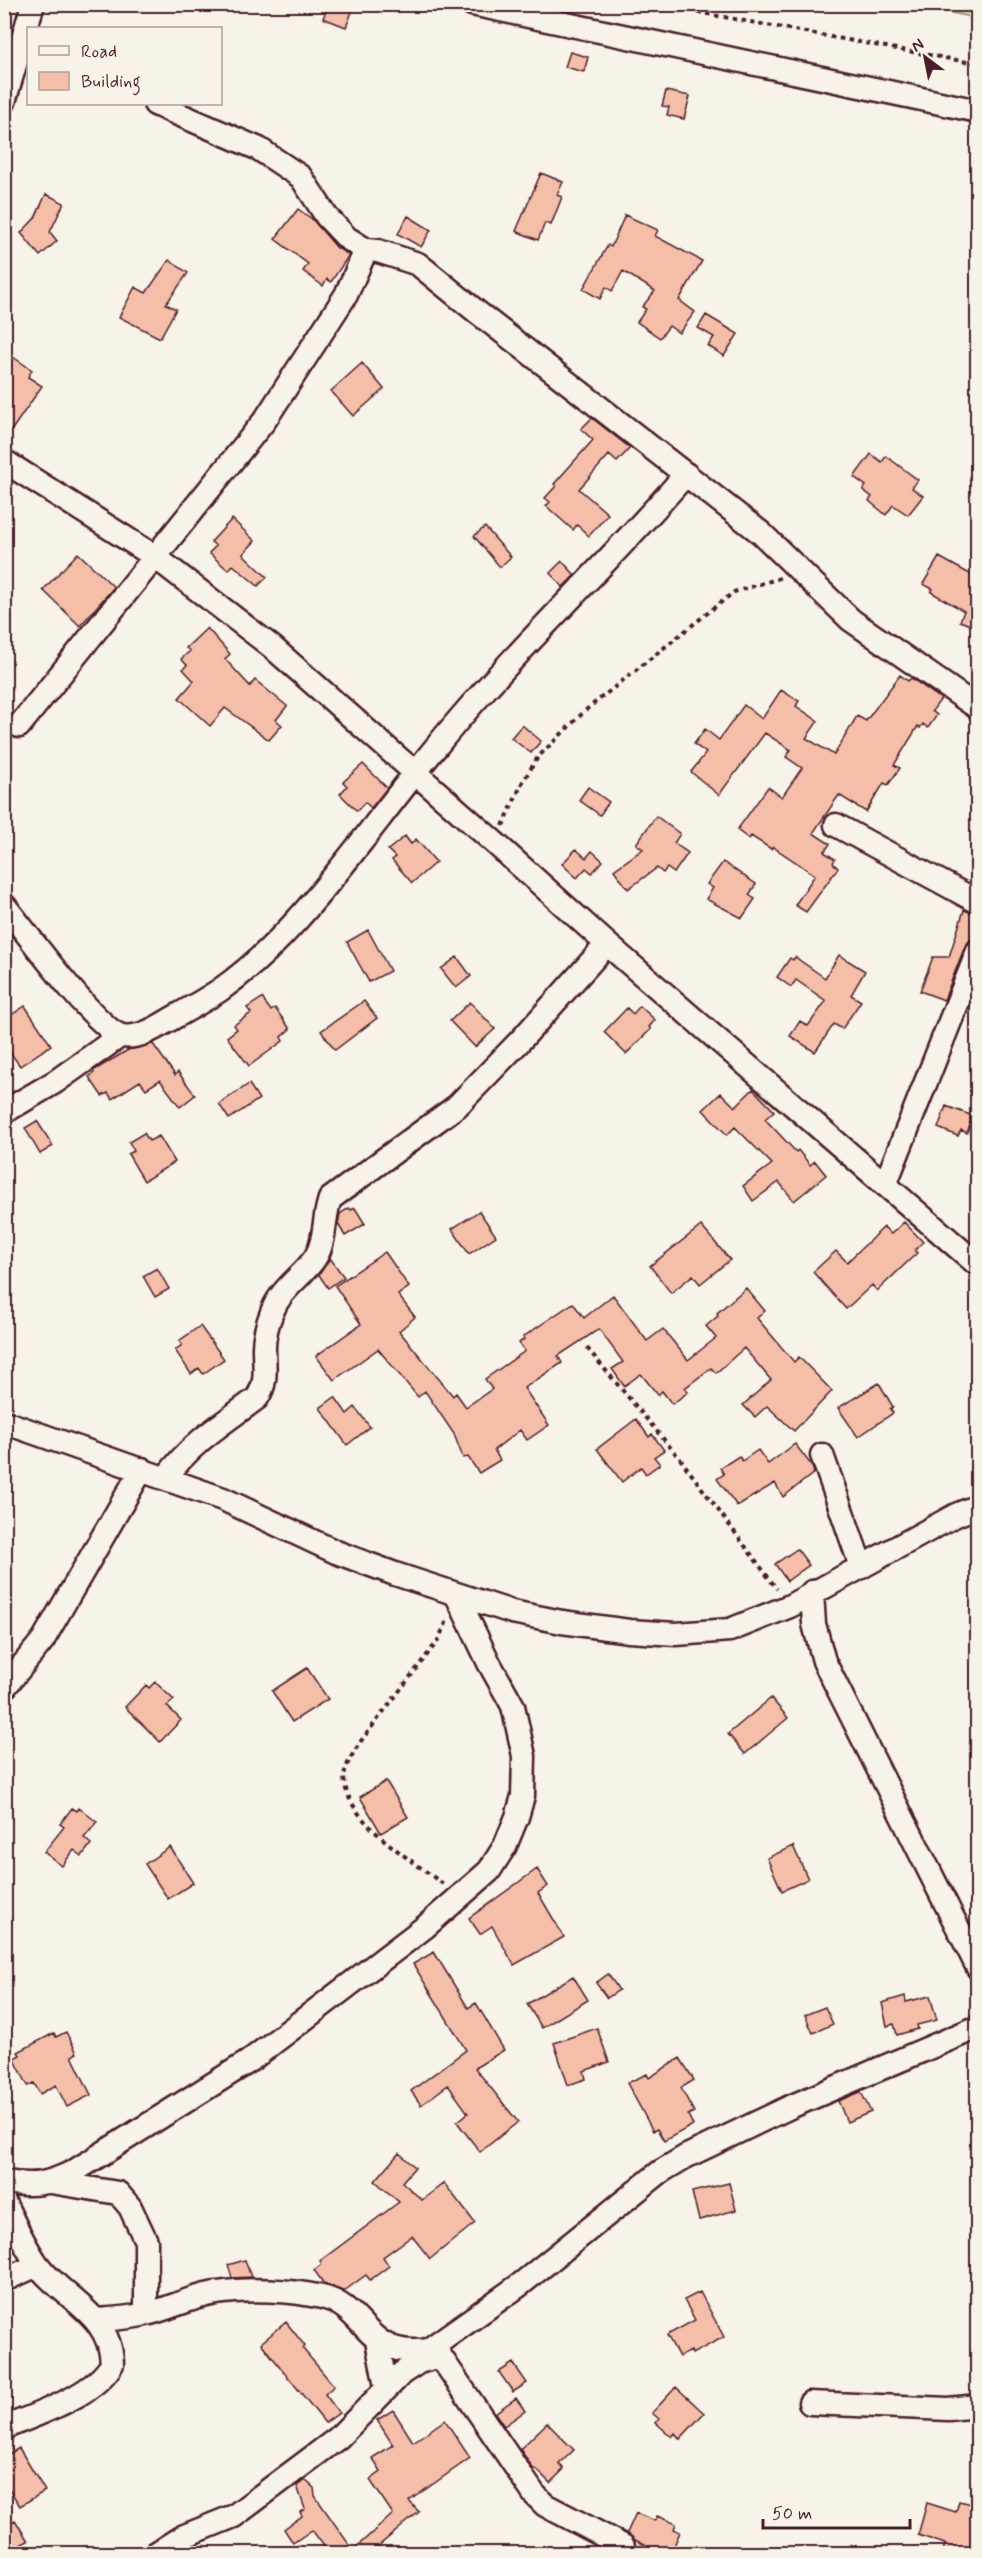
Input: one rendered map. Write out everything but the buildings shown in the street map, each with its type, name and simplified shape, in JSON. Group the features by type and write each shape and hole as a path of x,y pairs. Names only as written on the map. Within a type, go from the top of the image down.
{"street":[{"path":"29,27 33,4"},
{"path":"472,4 978,111"},
{"path":"4,102 25,45"},
{"path":"157,105 259,149 301,177 327,218 347,238 366,250 378,251 418,264 761,533 851,620 978,708"},
{"path":"19,726 272,411 346,295 366,250"},
{"path":"4,461 154,556 272,647 607,944 885,1185 973,1254"},
{"path":"4,1112 55,1082 120,1036 134,1035 156,1027 220,989 278,940 316,901 414,774 482,693 631,537 686,474"},
{"path":"836,825 978,902"},
{"path":"4,905 92,1012 108,1029 120,1036"},
{"path":"166,1478 178,1460 197,1442 257,1398 263,1389 264,1345 272,1311 290,1282 316,1257 322,1245 324,1215 330,1199 457,1107 607,944"},
{"path":"885,1185 978,951"},
{"path":"4,1422 223,1499 336,1552 456,1594 512,1612 562,1622 629,1631 676,1634 730,1630 790,1606 956,1515 978,1506"},
{"path":"822,1455 861,1566"},
{"path":"4,1688 43,1640 142,1469"},
{"path":"812,1592 814,1624 824,1661 978,1968"},
{"path":"4,2182 33,2186 51,2182 72,2172 248,2062 460,1898 489,1871 505,1846 523,1796 524,1756 513,1706 489,1664 456,1594"},
{"path":"155,2553 182,2537 234,2516 338,2438 402,2373 438,2351 660,2172 685,2157 790,2107 978,2027"},
{"path":"51,2182 118,2193 130,2207 146,2241 146,2314"},
{"path":"4,2202 38,2265 96,2320 107,2337 112,2352 112,2364 108,2372 77,2394 44,2412 4,2428"},
{"path":"4,2280 38,2265"},
{"path":"96,2320 146,2314 216,2293 271,2291 307,2295 337,2302 377,2341 409,2351 438,2351"},
{"path":"377,2341 386,2387"},
{"path":"438,2351 509,2459 545,2505 623,2546"},
{"path":"810,2403 948,2409 978,2406"}],"path":[{"path":"653,4 978,64"},
{"path":"495,843 522,783 538,757 587,709 734,592 765,581 803,574"},
{"path":"587,1348 681,1460 790,1606"},
{"path":"456,1594 450,1616 436,1642 361,1741 350,1758 344,1777 350,1801 376,1833 460,1898"}],"green space":[{"path":"912,5 977,5 977,18"}]}
